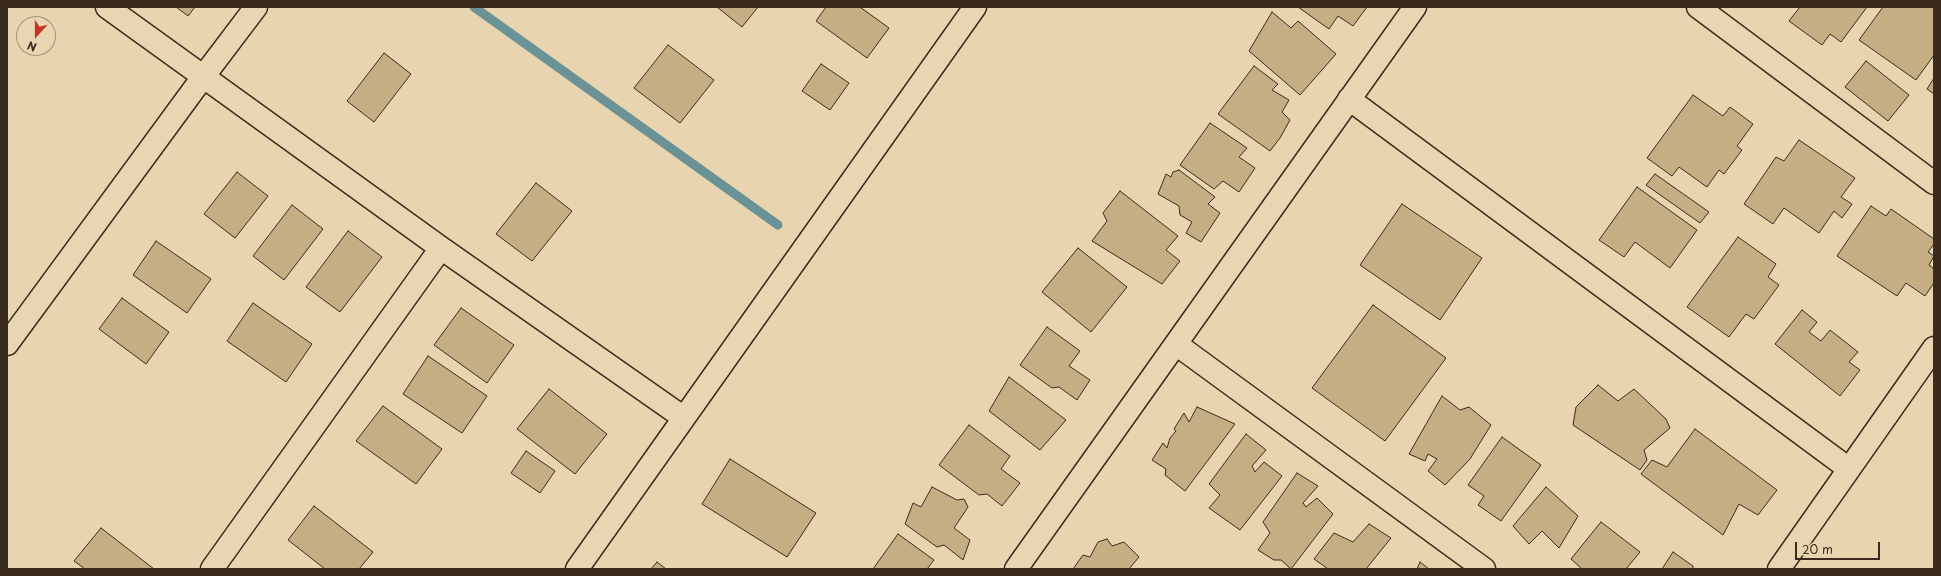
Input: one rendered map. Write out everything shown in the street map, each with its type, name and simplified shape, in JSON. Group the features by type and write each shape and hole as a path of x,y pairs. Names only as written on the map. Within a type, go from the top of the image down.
{"street":[{"path":"107,7 441,248 684,418"},
{"path":"7,344 256,7"},
{"path":"577,569 975,7"},
{"path":"1016,569 1415,7"},
{"path":"1698,7 1934,183"},
{"path":"1350,99 1849,469"},
{"path":"212,569 441,248"},
{"path":"1176,344 1484,569"},
{"path":"1779,569 1934,348"}],"building":[{"path":"176,7 195,7 188,16"},
{"path":"717,7 758,7 742,27"},
{"path":"826,7 860,7 889,28 867,58 816,21"},
{"path":"1298,7 1367,7 1353,26 1338,16 1329,29"},
{"path":"1800,7 1867,7 1841,42 1830,34 1822,45 1789,21"},
{"path":"1883,7 1934,7 1934,55 1916,80 1859,40"},
{"path":"1272,12 1291,28 1298,21 1336,54 1300,95 1249,51"},
{"path":"668,45 714,80 680,123 634,88"},
{"path":"384,53 411,74 374,122 347,101"},
{"path":"1866,61 1909,95 1888,121 1845,87"},
{"path":"821,64 849,83 830,110 802,91"},
{"path":"1254,66 1278,84 1272,90 1289,100 1282,112 1290,120 1280,138 1270,151 1218,114"},
{"path":"1934,78 1934,94 1927,89"},
{"path":"1693,95 1723,116 1730,107 1753,124 1737,146 1742,150 1724,174 1719,170 1707,187 1679,167 1672,176 1647,158"},
{"path":"1210,123 1247,148 1239,157 1255,168 1239,192 1223,181 1214,189 1180,165"},
{"path":"1799,140 1855,178 1841,197 1852,204 1842,218 1834,211 1819,233 1784,208 1773,224 1744,204 1776,157 1784,161"},
{"path":"1179,170 1215,197 1208,204 1220,213 1201,242 1186,233 1192,222 1180,215 1179,206 1158,194 1166,174 1171,177 1173,172"},
{"path":"237,172 268,196 235,238 204,214"},
{"path":"1655,174 1709,212 1700,223 1646,185"},
{"path":"536,183 572,211 532,261 496,234"},
{"path":"1637,187 1697,230 1670,268 1635,242 1624,257 1599,240"},
{"path":"1120,191 1178,236 1166,250 1180,261 1162,284 1092,241 1107,221 1103,213"},
{"path":"1402,204 1482,258 1440,320 1360,265"},
{"path":"292,205 323,229 284,280 253,256"},
{"path":"1871,206 1886,216 1891,209 1934,239 1934,244 1928,252 1934,256 1929,265 1934,269 1934,283 1925,296 1906,283 1897,296 1837,256"},
{"path":"348,231 382,257 340,312 306,287"},
{"path":"1738,237 1776,264 1768,277 1779,285 1754,319 1746,314 1729,337 1687,307"},
{"path":"156,241 211,279 187,313 133,275"},
{"path":"1078,248 1127,287 1091,332 1042,292"},
{"path":"122,298 169,332 146,364 99,329"},
{"path":"253,303 312,344 286,382 227,341"},
{"path":"1373,305 1446,358 1385,441 1312,388"},
{"path":"461,308 514,345 487,383 434,345"},
{"path":"1802,310 1817,322 1809,332 1821,341 1830,330 1858,352 1849,362 1860,370 1840,396 1775,344"},
{"path":"1047,327 1080,351 1069,366 1090,380 1077,400 1059,387 1052,388 1020,365"},
{"path":"428,356 487,396 462,433 403,394"},
{"path":"1009,377 1066,420 1040,450 989,411"},
{"path":"1598,385 1618,401 1634,389 1666,419 1670,428 1644,450 1647,460 1640,470 1573,425 1576,407"},
{"path":"549,389 607,434 575,474 517,429"},
{"path":"1442,396 1460,410 1469,407 1491,425 1470,459 1445,485 1428,471 1437,459 1428,454 1425,461 1409,454"},
{"path":"383,406 442,449 416,484 356,441"},
{"path":"1197,407 1235,424 1185,491 1165,475 1166,469 1152,460 1163,443 1167,448 1170,438 1176,431 1174,429 1184,413 1189,422"},
{"path":"969,425 1010,456 1001,469 1020,483 1002,506 987,494 979,495 939,465"},
{"path":"1695,429 1777,490 1758,515 1739,504 1723,535 1641,474 1652,460 1667,467"},
{"path":"1246,434 1266,450 1252,466 1255,472 1264,462 1282,476 1240,530 1209,508 1220,495 1209,484"},
{"path":"1502,437 1541,465 1501,521 1478,505 1484,496 1468,485"},
{"path":"526,451 555,471 540,493 511,473"},
{"path":"730,459 816,513 787,557 702,504"},
{"path":"1297,473 1318,486 1303,503 1306,507 1317,498 1333,514 1291,569 1281,560 1274,560 1258,550 1270,533 1263,522"},
{"path":"932,487 957,500 964,499 968,507 954,528 970,540 963,560 944,545 937,547 905,524 913,503 921,507"},
{"path":"1546,487 1578,516 1559,548 1542,531 1529,544 1513,526"},
{"path":"314,506 373,552 359,569 325,569 288,540"},
{"path":"1601,522 1640,552 1626,569 1582,569 1571,559"},
{"path":"1369,524 1391,538 1366,569 1328,569 1314,559 1334,533 1353,542"},
{"path":"101,528 154,569 85,569 74,561"},
{"path":"898,534 934,560 927,569 873,569"},
{"path":"1107,539 1112,546 1124,542 1139,557 1129,569 1073,569 1083,555 1090,557 1098,542"},
{"path":"1673,552 1693,566 1693,569 1662,569"},
{"path":"657,562 666,569 651,569"},
{"path":"1420,562 1429,569 1417,569"}],"waterway":[{"path":"474,7 778,225"}]}
